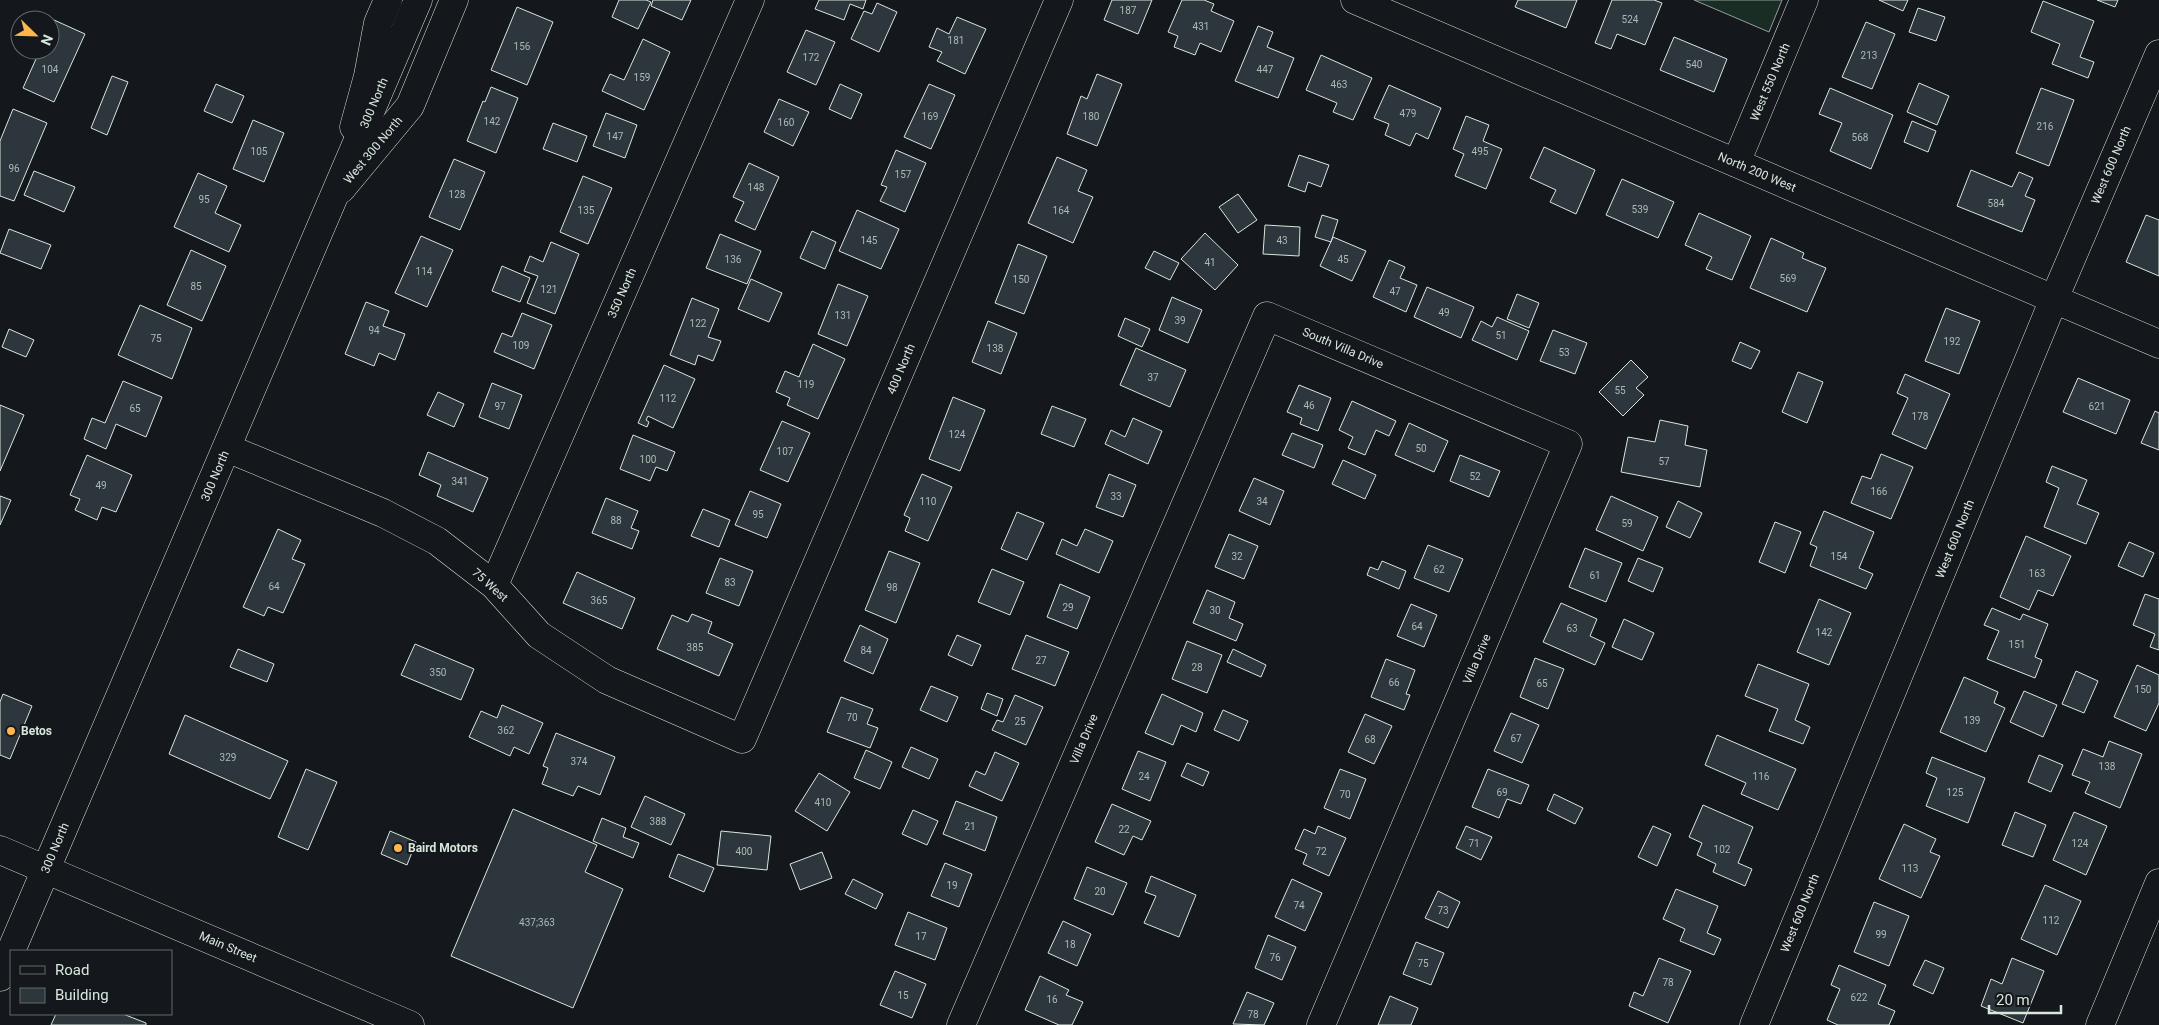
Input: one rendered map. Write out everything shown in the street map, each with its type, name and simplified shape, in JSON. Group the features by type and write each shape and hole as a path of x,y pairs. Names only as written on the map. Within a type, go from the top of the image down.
{"street":[{"name":"West 300 North","path":"335,196 368,76 378,24 388,0"},
{"name":"300 North","path":"11,950 418,0"},
{"name":"West 300 North","path":"335,196 410,106 454,0"},
{"name":"350 North","path":"494,586 750,0"},
{"name":"400 North","path":"742,739 1059,0"},
{"name":"North 200 West","path":"1355,0 2159,344"},
{"name":"West 550 North","path":"1736,163 1804,0"},
{"name":"West 600 North","path":"1754,1025 2054,299 2159,54"},
{"name":"South Villa Drive","path":"1267,316 1418,380"},
{"name":"Villa Drive","path":"961,1025 1267,316"},
{"name":"Villa Drive","path":"1321,1025 1568,444 1418,380"},
{"name":"75 West","path":"227,448 390,517 437,541 494,586 539,635 607,680 742,739"},
{"name":"Main Street","path":"0,850 410,1025"},
{"path":"2100,1025 2159,883"},
{"name":"300 North","path":"0,977 10,953"}],"green space":[{"path":"1694,0 1782,0 1769,32"}],"building":[{"path":"619,0 646,0 651,2 638,29 612,17"},
{"path":"653,0 691,0 682,20 651,6"},
{"path":"819,0 866,0 863,9 850,4 844,20 815,9"},
{"path":"1112,0 1152,0 1138,34 1104,20"},
{"path":"1182,0 1204,0 1214,4 1211,11 1234,21 1221,52 1200,43 1195,55 1174,47 1178,36 1168,32"},
{"path":"1518,0 1577,0 1566,28 1515,7"},
{"path":"1612,0 1654,0 1662,3 1645,45 1617,34 1611,49 1595,43"},
{"path":"1879,0 1908,0 1903,11"},
{"path":"2097,0 2118,0 2115,7"},
{"path":"2043,1 2094,21 2080,57 2094,62 2088,78 2052,64 2060,44 2031,32"},
{"path":"877,3 897,12 879,52 851,39 864,11 872,14"},
{"path":"517,7 553,22 527,85 491,70"},
{"path":"1918,8 1945,17 1936,41 1909,32"},
{"path":"957,17 986,29 965,74 937,61 942,52 929,47 937,28 949,34"},
{"path":"1866,22 1895,34 1872,89 1842,77"},
{"path":"60,23 85,34 54,102 23,88 36,60 60,60"},
{"path":"1258,26 1273,32 1267,47 1294,58 1278,98 1235,81"},
{"path":"806,30 835,42 816,85 787,72"},
{"path":"1674,37 1727,59 1714,92 1660,70"},
{"path":"643,39 670,52 644,110 602,91 610,74 624,80"},
{"path":"1321,55 1372,78 1353,120 1333,112 1337,103 1306,90"},
{"path":"1097,74 1122,84 1097,146 1067,134 1081,96 1087,99"},
{"path":"112,76 128,82 107,135 91,128"},
{"path":"1919,83 1949,96 1937,125 1907,112"},
{"path":"216,84 244,96 232,123 204,111"},
{"path":"840,84 862,94 851,119 829,109"},
{"path":"929,84 955,95 931,149 904,137"},
{"path":"1389,85 1441,108 1428,139 1416,133 1410,146 1385,135 1389,124 1374,118"},
{"path":"491,87 518,98 496,153 467,141 483,101 485,102"},
{"path":"1830,88 1893,115 1871,169 1830,151 1842,123 1819,114"},
{"path":"2041,88 2074,100 2049,166 2016,153"},
{"path":"779,99 809,112 793,146 764,132"},
{"path":"13,109 47,123 14,201 0,196 0,141"},
{"path":"606,113 637,125 625,158 593,146"},
{"path":"1466,116 1489,125 1483,141 1502,149 1486,189 1455,176 1464,154 1453,149"},
{"path":"253,120 284,133 264,182 233,169"},
{"path":"1912,121 1936,131 1928,152 1904,142"},
{"path":"553,123 587,136 577,162 543,149"},
{"path":"1544,147 1595,170 1576,214 1550,202 1556,190 1530,178"},
{"path":"896,150 926,163 905,212 880,201 887,187 881,185"},
{"path":"1299,155 1329,165 1321,187 1308,182 1305,192 1288,186"},
{"path":"1057,157 1087,170 1078,191 1093,197 1073,243 1028,223"},
{"path":"454,159 485,172 460,230 429,217"},
{"path":"749,163 779,177 755,230 735,221 744,202 733,197"},
{"path":"1971,170 2012,187 2019,172 2033,178 2025,196 2035,200 2022,232 1957,206"},
{"path":"34,171 75,187 64,212 24,195"},
{"path":"198,173 227,186 215,213 241,225 229,252 174,227"},
{"path":"583,176 612,188 588,244 560,232"},
{"path":"1622,179 1674,202 1658,238 1606,215"},
{"path":"1238,194 1257,220 1238,233 1219,207"},
{"path":"857,210 899,229 881,269 839,251"},
{"path":"1699,213 1751,236 1732,280 1706,269 1712,257 1685,245"},
{"path":"1322,215 1338,220 1331,242 1315,237"},
{"path":"2146,215 2159,220 2159,276 2126,262"},
{"path":"1265,225 1300,227 1299,256 1263,254"},
{"path":"9,229 51,245 41,269 0,253"},
{"path":"812,231 836,242 825,269 800,258"},
{"path":"1205,233 1238,265 1215,290 1181,259"},
{"path":"720,234 761,251 747,284 706,268"},
{"path":"421,236 453,250 427,307 395,293"},
{"path":"1333,237 1366,251 1352,281 1320,266"},
{"path":"1771,238 1804,253 1802,258 1826,268 1807,312 1750,288"},
{"path":"551,242 579,254 555,314 527,303 538,276 524,271 530,256 543,262"},
{"path":"1018,244 1047,256 1024,314 995,303"},
{"path":"191,250 226,266 202,321 167,305"},
{"path":"1154,251 1179,263 1170,280 1145,268"},
{"path":"1389,260 1405,267 1400,278 1417,285 1406,312 1373,297"},
{"path":"502,266 530,278 520,302 492,291"},
{"path":"751,279 782,293 769,322 738,309"},
{"path":"838,284 868,296 847,346 818,334"},
{"path":"1427,287 1474,307 1461,338 1414,317"},
{"path":"1517,294 1539,303 1529,328 1507,319"},
{"path":"1172,297 1202,310 1188,343 1159,330"},
{"path":"692,298 719,309 708,337 721,341 713,361 698,355 695,365 670,355"},
{"path":"366,302 389,311 383,326 405,334 395,360 379,353 374,366 345,354"},
{"path":"140,305 192,328 172,379 118,355"},
{"path":"1946,308 1980,321 1959,374 1925,361"},
{"path":"522,313 552,325 534,369 494,352 502,333 512,337"},
{"path":"1497,317 1529,331 1517,360 1472,340 1481,321 1492,327"},
{"path":"1125,318 1150,329 1142,347 1118,336"},
{"path":"988,321 1017,333 1001,374 972,362"},
{"path":"9,329 34,340 26,357 2,347"},
{"path":"1553,330 1587,343 1575,374 1540,361"},
{"path":"1740,342 1760,351 1751,369 1732,361"},
{"path":"813,344 845,359 818,419 787,405 790,398 776,392 785,371 799,377"},
{"path":"1136,348 1186,370 1170,407 1120,385"},
{"path":"1631,360 1648,377 1636,388 1644,395 1623,416 1599,392"},
{"path":"664,365 695,379 673,428 648,416 646,420 649,422 647,427 638,423"},
{"path":"1798,372 1823,382 1807,423 1782,412"},
{"path":"1905,374 1950,394 1926,449 1892,434 1908,398 1897,393"},
{"path":"2078,378 2130,400 2116,434 2063,412"},
{"path":"123,381 162,397 146,437 116,424 106,449 84,439 92,418 105,423"},
{"path":"492,383 522,395 509,429 479,417"},
{"path":"1299,385 1331,398 1318,431 1300,424 1302,418 1287,412"},
{"path":"438,392 464,404 454,427 427,415"},
{"path":"953,397 985,410 960,471 929,459"},
{"path":"1352,401 1396,421 1389,436 1376,430 1365,455 1348,448 1353,437 1339,430"},
{"path":"0,405 24,415 0,471"},
{"path":"1052,406 1086,419 1074,447 1041,434"},
{"path":"2155,411 2159,413 2159,450 2141,443"},
{"path":"1133,418 1162,431 1148,464 1105,444 1111,430 1125,437"},
{"path":"1660,420 1688,426 1685,445 1707,450 1700,487 1621,472 1628,437 1655,442"},
{"path":"782,421 810,433 788,482 760,470"},
{"path":"1409,423 1448,441 1434,472 1395,455"},
{"path":"1292,433 1323,445 1314,468 1282,455"},
{"path":"633,435 675,452 667,471 656,467 650,481 620,469"},
{"path":"428,452 488,478 473,512 437,496 441,485 419,475"},
{"path":"1881,454 1913,467 1891,519 1851,503 1862,476 1871,479"},
{"path":"87,455 132,475 116,512 102,507 97,520 75,510 80,499 70,495"},
{"path":"1460,455 1500,471 1489,497 1450,481"},
{"path":"1343,460 1376,475 1365,499 1332,484"},
{"path":"2052,466 2087,480 2077,504 2099,513 2086,544 2044,527 2059,488 2046,482"},
{"path":"922,474 952,487 928,541 905,531 910,518 904,515"},
{"path":"1109,474 1136,485 1123,517 1096,507"},
{"path":"1254,478 1284,491 1270,525 1239,511"},
{"path":"750,491 781,504 767,538 735,525"},
{"path":"0,496 11,500 0,525"},
{"path":"1611,496 1658,517 1643,551 1596,530"},
{"path":"606,498 638,511 631,528 639,531 632,549 592,533"},
{"path":"1678,501 1702,513 1690,538 1666,527"},
{"path":"703,509 730,520 719,547 691,536"},
{"path":"1824,511 1874,532 1859,568 1873,574 1866,589 1810,566 1817,547 1810,544"},
{"path":"1017,512 1044,523 1027,560 1001,549"},
{"path":"1775,522 1801,532 1785,573 1759,562"},
{"path":"278,529 301,540 292,559 305,564 283,613 268,607 264,616 243,607"},
{"path":"1085,529 1113,541 1099,573 1056,554 1062,539 1077,546"},
{"path":"1229,534 1258,546 1244,579 1215,567"},
{"path":"2026,536 2071,556 2053,596 2038,590 2029,610 2000,597"},
{"path":"2129,542 2154,553 2143,577 2118,566"},
{"path":"1428,545 1463,559 1449,592 1414,578"},
{"path":"1585,548 1622,563 1606,602 1569,587"},
{"path":"889,551 920,563 896,623 865,610"},
{"path":"720,558 753,571 739,606 706,593"},
{"path":"1638,558 1663,568 1653,592 1628,581"},
{"path":"1382,561 1406,571 1399,589 1367,575 1370,567 1378,570"},
{"path":"992,569 1024,582 1010,615 978,602"},
{"path":"577,572 635,598 622,629 563,603"},
{"path":"1060,584 1090,597 1077,629 1047,617"},
{"path":"1207,590 1235,602 1229,618 1243,624 1236,641 1193,623"},
{"path":"2145,594 2159,599 2159,650 2150,647 2155,634 2133,625"},
{"path":"1819,599 1851,613 1829,665 1797,652"},
{"path":"1561,603 1597,619 1590,636 1605,643 1595,665 1543,642"},
{"path":"1411,604 1437,615 1424,647 1397,636"},
{"path":"1992,608 2020,620 2023,614 2048,624 2035,657 2042,660 2035,678 1987,659 1999,631 1984,625"},
{"path":"692,614 712,622 708,633 733,644 719,676 657,649 672,615 688,622"},
{"path":"1624,619 1654,633 1642,660 1612,647"},
{"path":"860,625 888,639 873,674 844,661"},
{"path":"957,635 981,645 972,666 948,655"},
{"path":"1026,635 1069,652 1055,686 1012,669"},
{"path":"1187,641 1222,655 1207,693 1172,679"},
{"path":"415,644 474,669 461,700 401,675"},
{"path":"238,649 274,664 267,682 230,667"},
{"path":"1233,649 1266,665 1261,677 1227,662"},
{"path":"1535,658 1564,669 1548,709 1520,697"},
{"path":"1386,659 1415,670 1406,694 1410,695 1404,710 1371,697"},
{"path":"1758,664 1809,684 1795,720 1810,727 1803,744 1769,731 1778,709 1745,696"},
{"path":"2137,665 2159,675 2159,703 2146,731 2114,717"},
{"path":"2076,671 2098,681 2084,713 2062,704"},
{"path":"1964,677 1998,692 1994,703 2005,708 1986,752 1940,732"},
{"path":"931,686 958,697 947,722 920,710"},
{"path":"2024,691 2057,705 2043,737 2010,722"},
{"path":"987,693 1003,699 997,716 981,709"},
{"name":"Betos","path":"3,694 32,706 10,759 0,755 0,702"},
{"path":"1162,694 1203,713 1196,732 1181,725 1173,745 1145,733"},
{"path":"1015,695 1043,707 1026,745 992,730 997,720 1003,722"},
{"path":"841,697 873,709 867,724 878,728 870,748 827,732"},
{"path":"502,705 543,723 529,754 514,747 510,756 469,737 481,711 497,718"},
{"path":"1223,710 1248,721 1239,741 1214,730"},
{"path":"1511,713 1539,725 1522,763 1494,751"},
{"path":"1365,714 1392,726 1374,764 1348,752"},
{"path":"185,715 288,761 270,799 169,754"},
{"path":"556,733 615,757 600,795 578,786 573,796 542,784 548,768 543,766"},
{"path":"1717,735 1796,769 1778,810 1741,794 1746,783 1705,765"},
{"path":"2109,741 2142,754 2120,808 2085,793 2090,782 2072,775 2083,749 2103,757"},
{"path":"911,747 938,759 929,779 902,767"},
{"path":"866,750 892,762 880,789 854,778"},
{"path":"1138,751 1166,762 1150,801 1122,789"},
{"path":"995,752 1019,763 1002,801 969,786 976,771 985,775"},
{"path":"2039,755 2063,765 2051,792 2028,782"},
{"path":"1932,757 1985,778 1968,823 1926,806 1937,778 1926,773"},
{"path":"1187,763 1209,772 1203,786 1181,776"},
{"path":"306,769 337,782 308,850 278,837"},
{"path":"1340,769 1366,779 1350,819 1324,808"},
{"path":"1488,769 1529,785 1521,804 1507,799 1499,818 1472,807"},
{"path":"819,773 850,792 827,831 795,811"},
{"path":"1554,794 1583,808 1575,824 1547,810"},
{"path":"645,796 685,814 671,845 631,827"},
{"path":"956,801 997,817 985,851 943,834"},
{"path":"1112,804 1151,821 1142,840 1133,836 1124,855 1095,842"},
{"path":"1703,805 1753,827 1738,863 1752,869 1745,886 1713,872 1716,864 1697,855 1702,843 1689,837"},
{"path":"513,809 597,845 585,872 623,889 573,1008 451,956"},
{"path":"913,810 938,821 927,845 902,834"},
{"path":"2015,812 2046,825 2033,857 2002,845"},
{"path":"2074,812 2107,826 2086,875 2053,860"},
{"path":"602,818 626,828 623,837 639,843 633,858 593,841"},
{"path":"1904,824 1936,839 1930,852 1940,856 1921,898 1879,879"},
{"path":"1318,826 1346,838 1329,876 1303,864 1307,854 1295,849 1304,829 1315,834"},
{"path":"1466,826 1492,837 1481,860 1456,848"},
{"path":"1653,826 1671,834 1657,866 1638,857"},
{"name":"Baird Motors","path":"390,831 416,842 407,865 381,854"},
{"path":"721,831 771,836 767,870 717,865"},
{"path":"822,852 832,878 800,890 790,864"},
{"path":"678,854 714,868 704,892 669,877"},
{"path":"945,863 972,874 959,907 931,896"},
{"path":"1087,867 1127,883 1113,915 1074,899"},
{"path":"1151,876 1196,895 1179,937 1144,923 1156,896 1145,892"},
{"path":"853,879 883,894 876,909 845,894"},
{"path":"1292,879 1322,893 1305,931 1275,917"},
{"path":"2045,885 2081,901 2057,955 2021,939"},
{"path":"1676,889 1718,906 1707,933 1721,939 1714,955 1680,941 1685,929 1663,919"},
{"path":"1438,891 1460,902 1448,928 1425,918"},
{"path":"1874,902 1909,916 1889,966 1854,952"},
{"path":"908,912 947,928 935,960 895,945"},
{"path":"1063,921 1091,934 1077,966 1048,953"},
{"path":"1268,935 1296,947 1282,980 1255,968"},
{"path":"1416,942 1444,953 1431,985 1403,974"},
{"path":"1659,958 1691,971 1668,1023 1629,1006 1634,992 1643,996"},
{"path":"2012,958 2044,971 2023,1023 1981,1006 1991,979 2002,984"},
{"path":"1925,960 1944,968 1933,994 1913,985"},
{"path":"1839,965 1886,985 1878,1004 1895,1011 1889,1025 1838,1025 1827,1020 1840,989 1831,985"},
{"path":"895,971 926,984 912,1018 880,1005"},
{"path":"1040,976 1069,990 1066,995 1083,1002 1072,1025 1059,1025 1025,1010"},
{"path":"1247,992 1274,1003 1264,1025 1233,1024"},
{"path":"1390,996 1418,1008 1411,1025 1378,1025"},
{"path":"56,1015 126,1015 146,1023 146,1025 51,1025"}],"place":[{"name":"Betos","path":"11,731"},
{"name":"Baird Motors","path":"398,848"}]}
